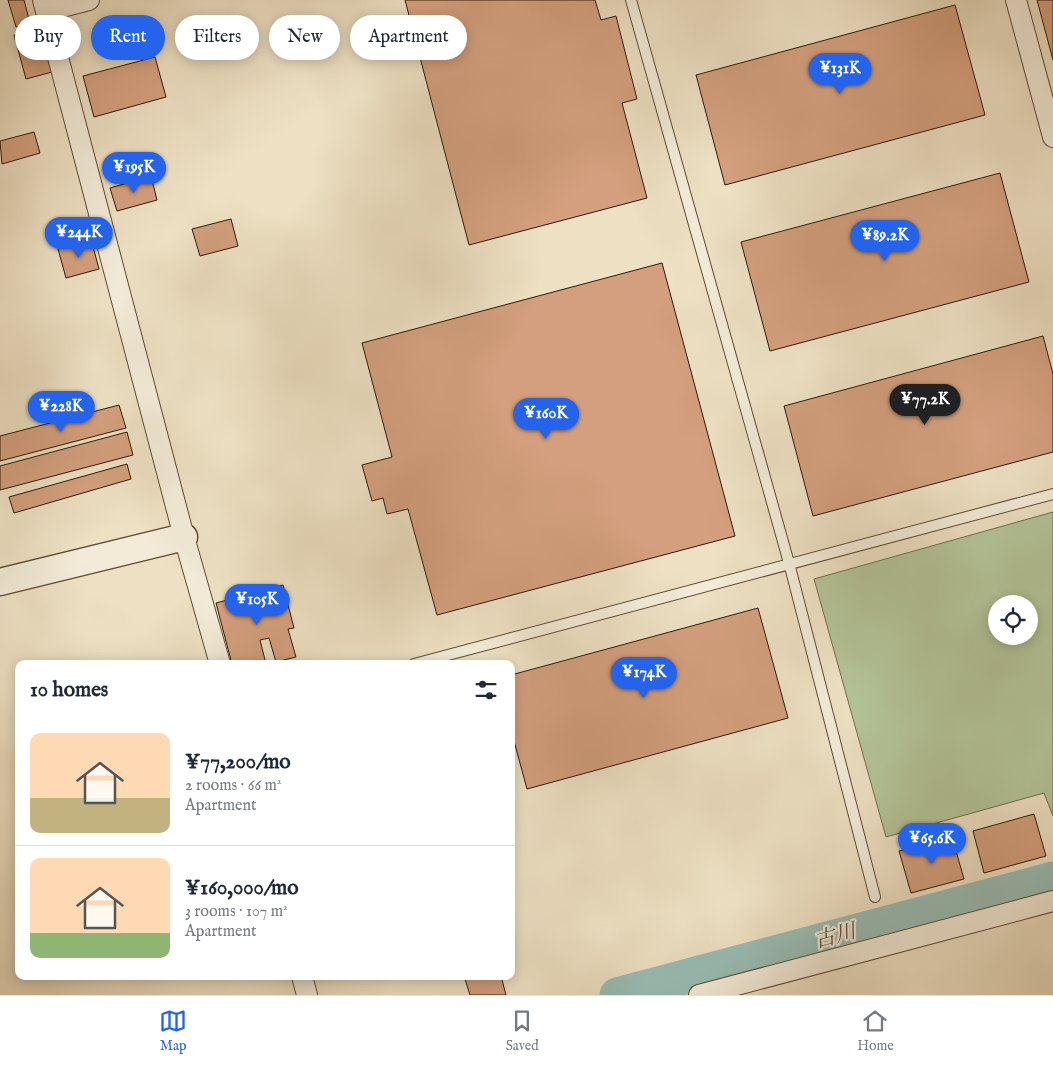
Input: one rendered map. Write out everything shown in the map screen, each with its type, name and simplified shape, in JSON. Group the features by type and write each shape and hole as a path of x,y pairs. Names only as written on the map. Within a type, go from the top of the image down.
{"street":[{"path":"88,0 45,6 184,537 219,660"},
{"path":"1016,0 1053,137"},
{"path":"0,582 184,537"},
{"path":"698,995 1053,901"},
{"path":"303,980 307,995"}],"lane":[{"path":"631,0 789,564 876,897"},
{"path":"429,660 1053,494"}],"green space":[{"path":"1053,512 1053,816 1044,793 886,837 814,579"}],"building":[{"path":"8,0 24,0 28,15 15,15 15,24"},
{"path":"405,0 595,0 601,20 616,16 637,99 622,103 647,198 469,245 421,60 467,60 467,15 409,15"},
{"path":"1037,0 1053,0 1053,60"},
{"path":"955,5 985,115 725,185 696,75"},
{"path":"21,60 49,60 52,72 26,79"},
{"path":"144,60 156,60 166,97 94,117 83,76"},
{"path":"34,132 40,153 2,164 0,141"},
{"path":"1000,173 1029,282 770,351 741,242"},
{"path":"151,176 157,200 117,211 110,188"},
{"path":"231,219 238,246 200,256 192,229"},
{"path":"91,239 99,269 66,278 58,249"},
{"path":"662,263 735,536 437,615 408,509 387,514 383,498 372,501 362,465 392,457 362,343"},
{"path":"1043,336 1053,374 1053,452 813,516 784,406"},
{"path":"119,405 126,428 0,461 0,436"},
{"path":"127,432 133,455 0,490 0,466"},
{"path":"127,464 131,479 14,513 9,497"},
{"path":"283,585 294,628 288,629 296,657 275,660 269,638 260,640 265,660 231,660 216,603"},
{"path":"758,608 788,718 527,789 515,745 515,674"},
{"path":"1034,814 1046,856 984,873 973,831"},
{"path":"952,837 964,879 911,893 899,851"},
{"path":"465,980 502,980 506,995 470,995"}],"waterway":[{"name":"古川","path":"617,995 1053,879"}]}
